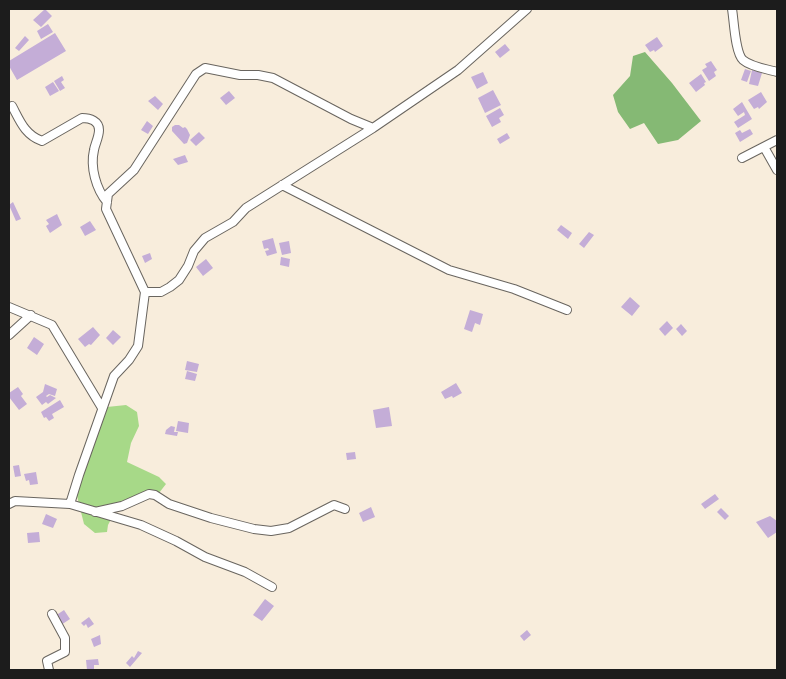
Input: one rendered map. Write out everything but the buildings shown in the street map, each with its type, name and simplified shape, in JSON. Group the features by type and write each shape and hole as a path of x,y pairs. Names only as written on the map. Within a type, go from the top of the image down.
{"street":[{"path":"145,292 162,292 175,284 188,266 194,251 206,238 233,222 246,208 373,128 458,70 527,9"},
{"path":"732,9 738,51 742,59 751,64 777,72"},
{"path":"70,504 114,376 129,360 138,346 145,292 106,209 108,194 134,170 196,74 205,68 240,75 258,75 273,78 351,119 373,128"},
{"path":"12,106 32,138 42,141 82,118 88,118 96,122 99,129 93,162 100,193 107,202"},
{"path":"742,158 777,140"},
{"path":"764,147 777,170"},
{"path":"282,185 449,270 514,289 567,310"},
{"path":"9,307 52,325 102,408"},
{"path":"9,335 31,315"},
{"path":"95,512 122,506 149,494 155,495 169,504 211,518 254,529 271,531 289,528 334,505 345,509"},
{"path":"9,504 15,501 70,504 141,525 205,557 245,572 272,587"},
{"path":"50,670 46,661 65,652 64,638 52,614"}],"green space":[{"path":"645,52 701,121 678,140 658,144 644,123 630,129 618,112 613,95 630,76 633,56"},
{"path":"126,405 137,412 139,426 131,443 127,462 159,477 166,484 159,493 139,494 120,502 108,525 107,532 95,533 84,524 77,496 107,407"}]}
